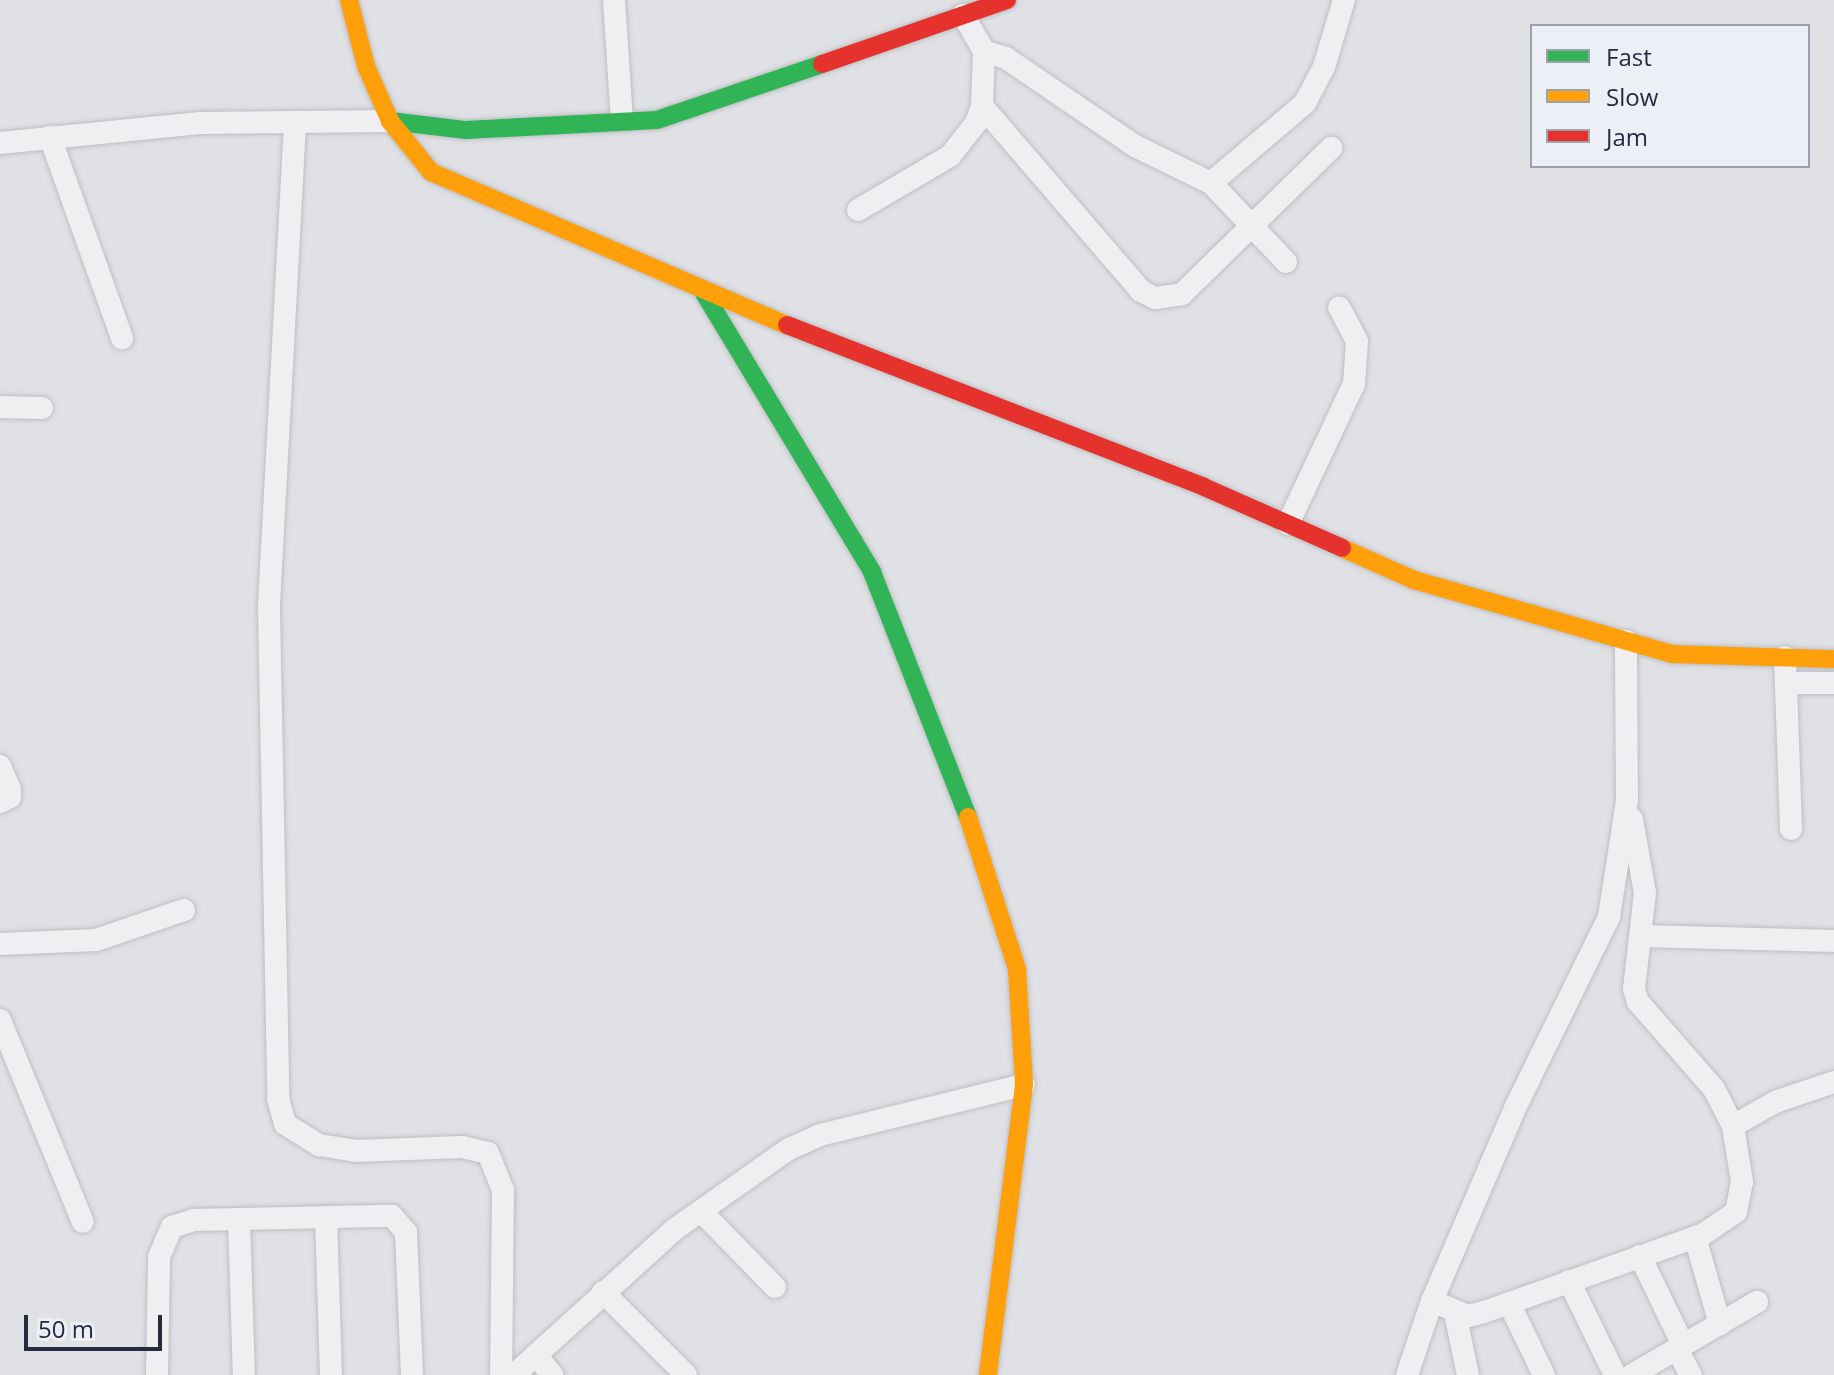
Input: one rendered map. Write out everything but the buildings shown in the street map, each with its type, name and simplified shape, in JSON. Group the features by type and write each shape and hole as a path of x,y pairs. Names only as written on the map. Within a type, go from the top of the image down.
{"street":[{"path":"349,0 366,66 390,121 431,172 704,293 1288,524 1414,580 1672,654 1834,659"},
{"path":"614,0 622,120"},
{"path":"0,143 200,123 390,121 466,130 657,120 963,15 984,4 1007,0"},
{"path":"1211,183 1305,103 1324,67 1344,0"},
{"path":"858,210 950,156 976,123 982,106 984,51 963,15"},
{"path":"984,51 1006,58 1135,146 1211,183 1286,262"},
{"path":"982,106 1141,291 1155,298 1182,294 1331,148"},
{"path":"295,124 269,609 278,1099 285,1124 319,1145 355,1151 462,1147 488,1153 503,1190 501,1375"},
{"path":"50,137 122,338"},
{"path":"704,293 872,572 975,834 1017,969 1024,1085 988,1375"},
{"path":"1288,524 1354,384 1357,341 1339,307"},
{"path":"0,407 42,408"},
{"path":"1407,1375 1432,1301 1516,1106 1609,917 1627,801 1626,641"},
{"path":"1785,657 1791,829"},
{"path":"1786,683 1834,683"},
{"path":"0,766 10,789 10,797 0,802"},
{"path":"1432,1301 1468,1316 1509,1303 1695,1237 1728,1221 1741,1200 1733,1126 1714,1089 1638,1002 1634,989 1642,936 1645,879 1627,801"},
{"path":"0,944 96,940 184,910"},
{"path":"1642,936 1834,941"},
{"path":"0,1020 10,1071 83,1222"},
{"path":"1733,1126 1775,1102 1834,1082"},
{"path":"514,1375 603,1292 701,1211 789,1149 820,1135 1024,1085"},
{"path":"701,1211 775,1287"},
{"path":"157,1375 163,1238 172,1227 193,1220 392,1216 406,1232 412,1375"},
{"path":"326,1217 331,1375"},
{"path":"239,1219 244,1375"},
{"path":"1695,1237 1720,1324"},
{"path":"1640,1256 1691,1375"},
{"path":"1569,1281 1615,1375"},
{"path":"603,1292 686,1375"},
{"path":"1632,1375 1757,1302"},
{"path":"1509,1303 1544,1375"},
{"path":"1455,1313 1468,1375"},
{"path":"536,1355 552,1375"}],"traffic: fast":[{"path":"390,121 466,130 657,120 822,64"},
{"path":"704,293 872,572 968,817"}],"traffic: slow":[{"path":"349,0 366,66 390,121 431,172 787,325"},
{"path":"1342,548 1414,580 1672,654 1834,659"},
{"path":"968,817 1017,969 1024,1085 988,1375"}],"traffic: jam":[{"path":"822,64 1007,0"},
{"path":"787,325 1204,487 1342,548"}]}
